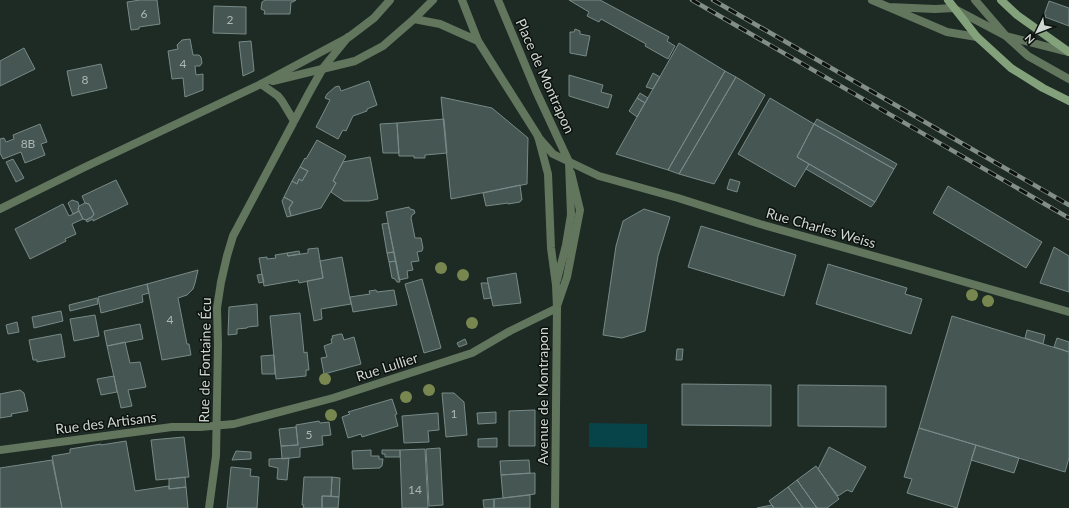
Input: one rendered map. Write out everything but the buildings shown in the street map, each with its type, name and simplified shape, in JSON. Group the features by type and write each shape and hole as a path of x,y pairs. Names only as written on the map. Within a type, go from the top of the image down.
{"main road":[{"path":"948,0 976,37 1011,68 1043,88 1069,101"},
{"path":"1000,0 1017,15 1069,52"}],"street":[{"path":"0,209 261,84 349,37 374,18 390,0"},
{"path":"261,84 355,61 383,46 433,0"},
{"path":"462,0 478,41 538,136"},
{"name":"Place de Montrapon","path":"498,0 536,91 569,162"},
{"path":"872,0 948,32 976,37"},
{"path":"975,0 1006,36 1028,56 1069,79"},
{"path":"889,7 935,9 954,8 1006,36 1069,52"},
{"path":"414,19 440,24 478,41"},
{"name":"Rue de Fontaine Écu","path":"209,508 216,456 218,344 217,308 227,256 233,236 309,93 323,68 349,37"},
{"path":"261,84 278,96 294,121"},
{"name":"Rue Charles Weiss","path":"538,136 553,154 599,176 678,198 760,224 1069,312"},
{"name":"Avenue de Montrapon","path":"538,136 548,174 550,248 556,285 555,508"},
{"path":"556,308 567,277 580,210 569,162"},
{"name":"Avenue de Montrapon","path":"556,285 566,245 571,215 569,162"},
{"name":"Rue Lullier","path":"216,425 234,424 333,398 472,353 510,331 556,308"},
{"name":"Rue des Artisans","path":"0,450 172,427 200,427 216,425"}],"water":[{"path":"589,423 647,424 647,448 589,447"}],"railway":[{"path":"692,0 1069,218"},
{"path":"713,0 1069,205"}]}
